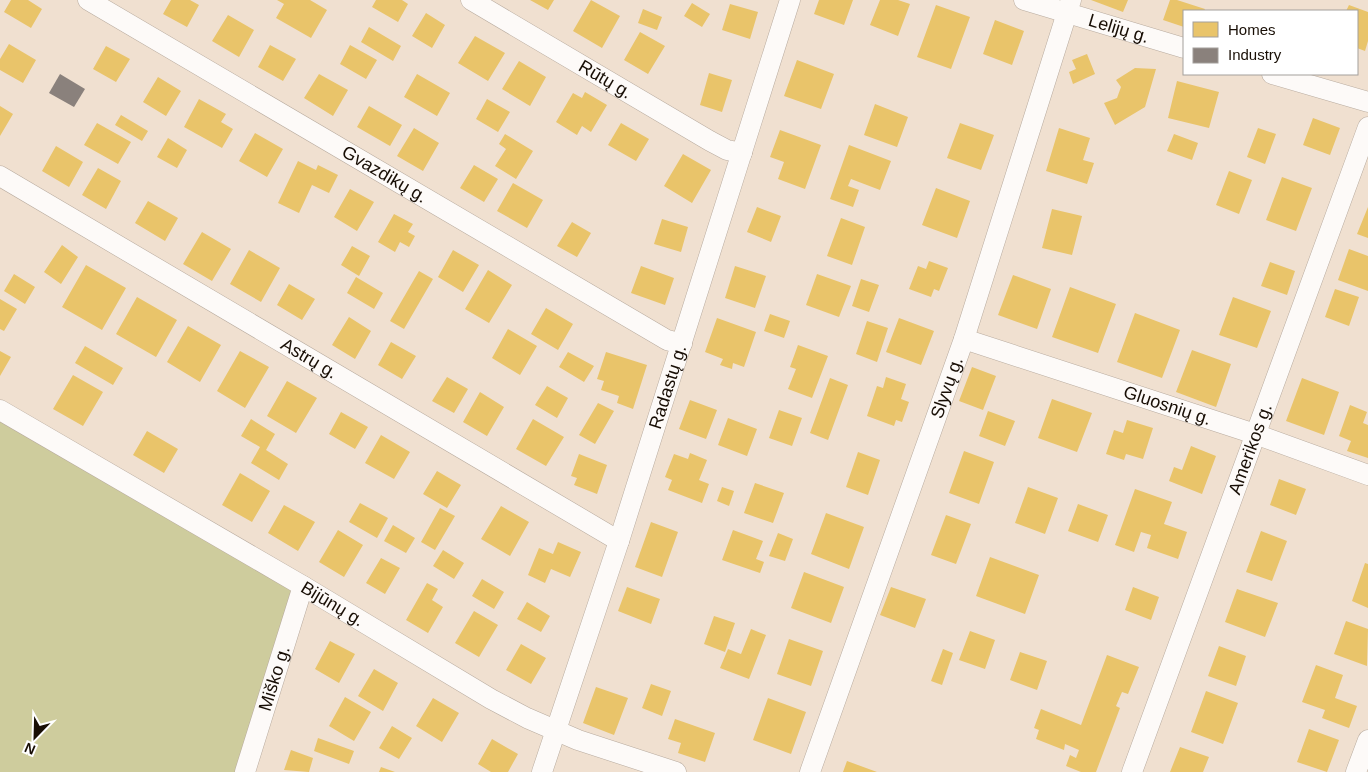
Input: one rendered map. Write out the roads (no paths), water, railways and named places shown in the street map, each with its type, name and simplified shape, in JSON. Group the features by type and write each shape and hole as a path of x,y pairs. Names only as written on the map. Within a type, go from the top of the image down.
{"street":[{"name":"Gvazdikų g.","path":"88,0 667,340 682,344"},
{"name":"Rūtų g.","path":"471,0 710,142 727,150 742,153"},
{"name":"Radastų g.","path":"542,772 619,541 790,0"},
{"name":"Lelijų g.","path":"1024,0 1069,6 1183,48"},
{"name":"Slyvų g.","path":"810,772 964,339 1069,6"},
{"path":"1275,75 1368,102"},
{"name":"Amerikos g.","path":"1132,772 1368,127"},
{"name":"Astrų g.","path":"0,176 619,541"},
{"name":"Gluosnių g.","path":"964,339 1255,434 1368,475"},
{"name":"Bijūnų g.","path":"0,410 303,586 491,700 555,730 676,772"},
{"name":"Miško g.","path":"245,772 303,586"},
{"path":"1356,772 1368,740"}]}
